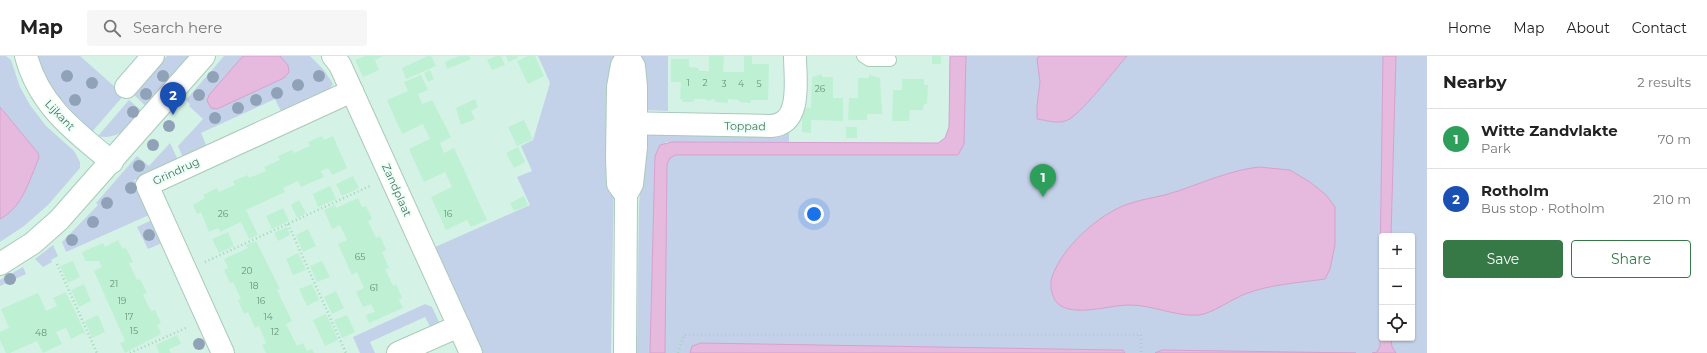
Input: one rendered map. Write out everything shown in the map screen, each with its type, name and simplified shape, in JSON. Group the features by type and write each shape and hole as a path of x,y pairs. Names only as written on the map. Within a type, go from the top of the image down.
{"street":[{"name":"Lijkant","path":"26,56 38,88 53,110 112,162"},
{"path":"126,87 154,56"},
{"path":"0,264 33,243 45,233 87,190 204,56"},
{"name":"Zandplaat","path":"333,56 340,65 471,353"},
{"path":"625,353 626,195 632,184 636,160 618,87 622,65 628,56"},
{"name":"Toppad","path":"627,124 771,126 779,124 790,117 794,106 795,56"},
{"name":"Grindrug","path":"223,353 146,185 352,91"},
{"path":"398,353 459,326"}],"lane":[{"path":"863,56 869,60 890,60"}],"path":[{"path":"203,263 370,186"},
{"path":"288,224 346,353"},
{"path":"57,264 96,353"},
{"path":"130,353 207,318"},
{"path":"678,353 684,335 1141,335 1141,353"}],"shaded area":[{"path":"0,56 1427,56 1427,353 0,353"},
{"path":"0,56 6,56 11,60 20,87 30,105 46,126 74,151 80,162 80,168 48,205 24,226 0,242 0,219 8,214 20,200 39,158 38,153 0,107"},
{"path":"36,56 80,56 124,95 91,133 51,92"},
{"path":"167,56 192,56 147,107 133,94"},
{"path":"224,56 310,56 324,70 333,84 328,91 282,113 275,99 201,133 207,147 183,158 178,146 203,119 189,106 190,104 186,100"},
{"path":"243,56 280,56 288,65 289,72 284,78 217,109 211,108 207,101 209,95"},
{"path":"538,56 616,56 611,353 481,353 433,248 530,205 517,177 532,171 521,146 533,140 550,83"},
{"path":"641,56 668,56 668,111 643,110"},
{"path":"950,56 966,56 964,144 958,155 675,155 670,158 667,164 665,353 650,353 655,156 660,145 672,142 938,143 945,138 949,127"},
{"path":"955,56 1427,56 1427,353 655,353 660,157 671,147 955,149"},
{"path":"1039,56 1127,56 1088,103 1071,118 1065,121 1051,122 1037,119 1040,82 1037,59"},
{"path":"1383,56 1396,56 1391,233 1381,233"},
{"path":"129,100 143,112 128,127 118,134 105,137 98,136"},
{"path":"0,107 38,153 39,158 20,200 8,214 0,219"},
{"path":"789,131 789,142 666,142 655,157 650,353 637,353 639,203 646,134"},
{"path":"170,143 178,160 134,180 149,215 66,252 62,242 98,205 96,203 137,156 149,166"},
{"path":"1259,167 1290,170 1310,182 1326,195 1335,207 1335,245 1330,269 1325,279 1265,288 1240,296 1209,312 1199,315 1182,314 1130,305 1077,310 1068,309 1055,301 1052,293 1051,281 1057,266 1073,243 1105,215 1134,202 1172,193 1228,174"},
{"path":"152,220 162,243 148,249 137,227"},
{"path":"53,245 58,256 51,260 52,262 43,267 35,259"},
{"path":"23,267 26,274 0,286 0,280"},
{"path":"425,304 432,307 441,326 432,330 425,317 370,342 375,353 360,353 353,337"},
{"path":"1380,341 1391,341 1392,347 1396,353 1372,353 1377,352"},
{"path":"701,343 1123,350 1125,353 690,353 692,346"},
{"path":"1162,350 1356,353 1155,353"}],"building":[{"path":"365,56 383,56 375,60 379,70 363,77 355,60"},
{"path":"431,56 436,66 406,79 402,68"},
{"path":"459,56 469,56 471,59 447,69 445,62"},
{"path":"496,56 501,56 505,65 492,70 487,60"},
{"path":"506,56 517,56 518,58 508,62"},
{"path":"528,56 535,56 544,76 528,84 517,61"},
{"path":"709,56 724,56 723,72 744,72 744,56 752,56 752,64 769,64 768,100 751,100 751,103 728,99 728,103 715,102 715,99 706,101 706,99 694,99 694,102 682,102 682,99 680,99 681,82 671,82 671,59 689,59 689,67 699,68 699,71 709,71"},
{"path":"932,56 941,56 941,64 932,64"},
{"path":"430,70 434,79 428,82 424,73"},
{"path":"822,74 822,77 833,77 833,98 843,98 843,121 811,120 811,133 802,132 802,108 811,108 812,77"},
{"path":"421,75 428,90 418,94 422,104 432,100 451,137 440,143 444,153 454,148 487,220 471,227 467,220 446,230 431,197 452,187 445,172 424,182 409,149 430,139 423,124 402,134 387,100 408,91 404,82"},
{"path":"869,75 880,78 882,114 867,114 867,120 848,120 849,98 858,98 858,78 869,78"},
{"path":"902,79 924,79 924,85 928,85 927,104 924,104 923,110 910,110 909,121 892,121 893,90 902,90"},
{"path":"475,99 478,107 471,111 475,119 461,125 456,108"},
{"path":"524,120 533,139 517,146 508,127"},
{"path":"846,127 857,127 857,138 846,138"},
{"path":"322,136 324,140 333,136 347,168 332,175 328,168 321,171 324,177 301,187 298,181 283,188 285,192 246,210 258,235 249,239 241,222 220,232 218,228 209,232 201,212 197,214 193,205 205,198 203,195 217,188 219,192 235,185 233,181 248,175 249,178 266,171 264,167 280,160 278,156 292,150 294,153 310,146 308,142"},
{"path":"518,147 525,162 514,168 506,153"},
{"path":"353,176 359,188 342,196 336,184"},
{"path":"330,186 336,199 318,207 313,194"},
{"path":"524,196 528,205 514,211 510,203"},
{"path":"358,198 362,207 366,206 372,219 368,221 376,238 380,236 386,250 382,252 389,268 385,269 393,286 396,284 402,298 399,300 403,308 369,323 366,315 375,312 371,304 363,307 356,292 364,288 357,272 352,275 338,244 347,240 340,225 332,229 324,210 335,205 336,208"},
{"path":"299,200 306,213 297,218 291,205"},
{"path":"283,208 289,221 272,229 266,216"},
{"path":"287,227 290,235 278,241 274,233"},
{"path":"308,229 316,246 303,252 296,235"},
{"path":"228,232 234,246 219,253 212,239"},
{"path":"118,240 123,249 126,248 133,262 129,263 137,280 140,279 147,293 143,295 151,311 155,310 161,323 157,325 161,334 125,353 120,343 125,341 94,271 102,267 99,261 85,261 82,252 103,243 105,247"},
{"path":"256,241 280,289 277,290 292,321 286,324 297,346 303,343 307,351 312,349 314,353 266,353 262,345 266,343 259,326 255,328 248,312 244,314 238,300 241,299 233,282 230,283 224,270 228,268 224,259 248,248 246,245"},
{"path":"298,253 306,270 293,275 286,259"},
{"path":"73,261 80,277 68,283 60,266"},
{"path":"322,261 330,277 317,282 310,266"},
{"path":"84,284 91,301 79,307 71,290"},
{"path":"312,284 319,300 307,306 299,289"},
{"path":"336,291 344,308 332,314 324,297"},
{"path":"66,292 86,335 83,333 71,339 66,328 56,332 62,344 43,353 37,341 10,353 6,353 0,340 0,332 9,328 1,309 38,293 46,311 57,306 53,298"},
{"path":"326,314 338,340 325,346 313,320"},
{"path":"98,315 105,332 92,338 85,321"},
{"path":"347,315 355,332 342,338 334,320"},
{"path":"177,335 181,344 169,349 171,353 159,353 156,345"}],"place":[{"name":"Rotholm","path":"173,115"},
{"name":"Witte Zandvlakte","path":"1043,197"}]}
